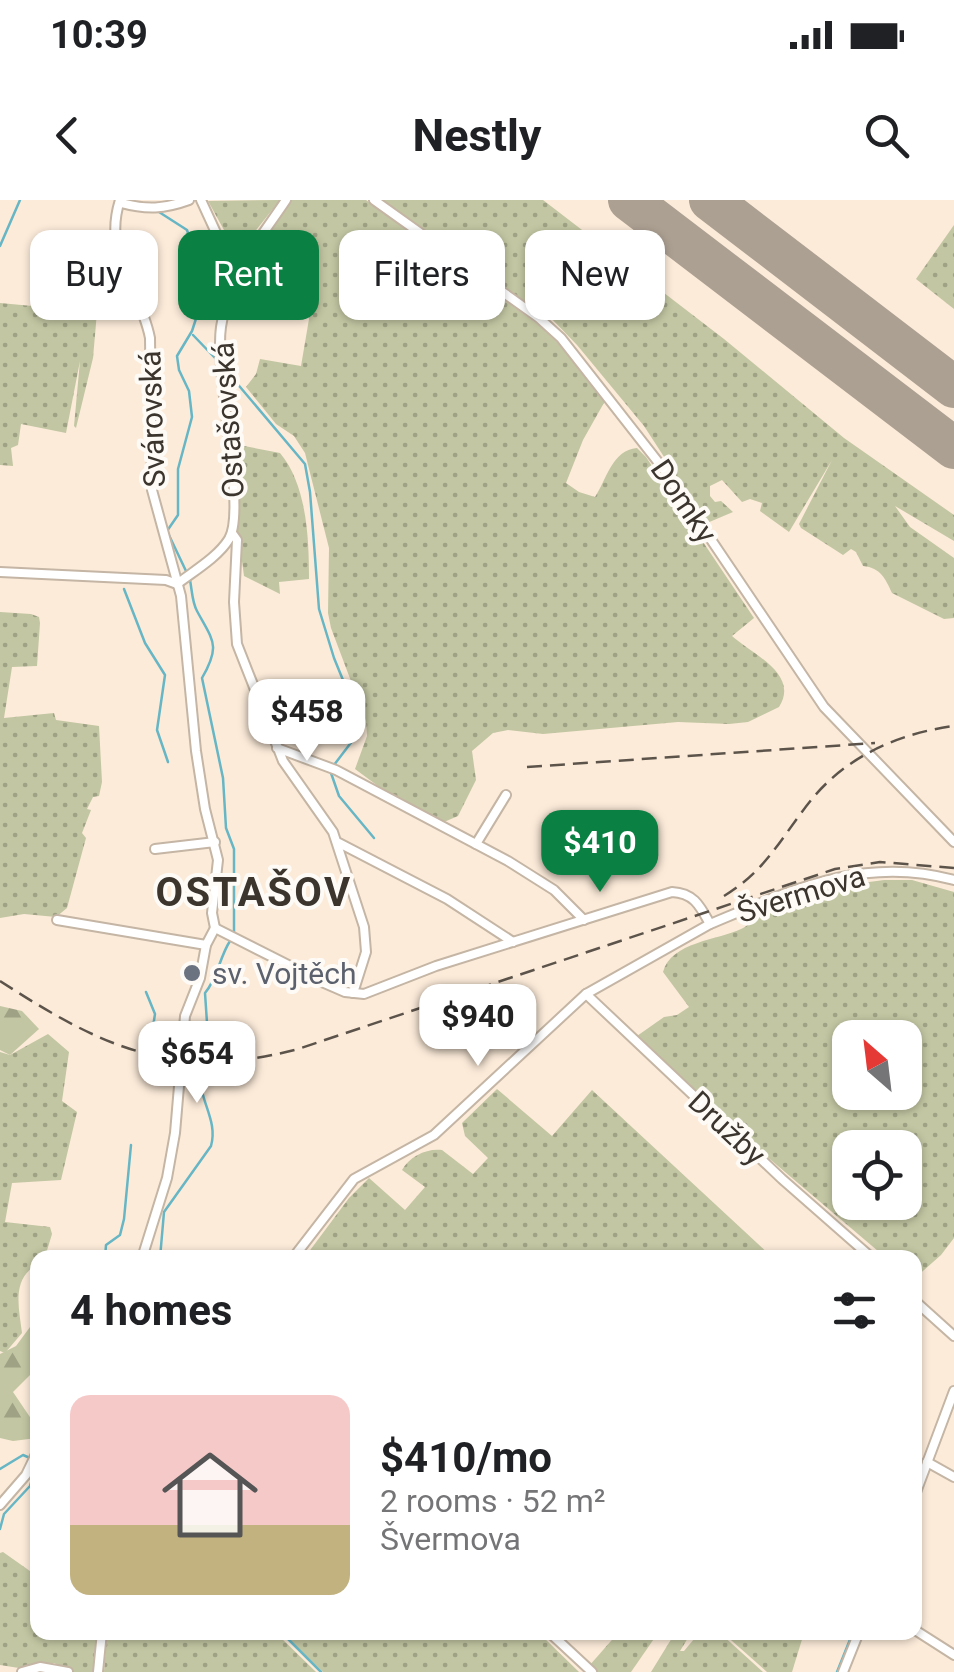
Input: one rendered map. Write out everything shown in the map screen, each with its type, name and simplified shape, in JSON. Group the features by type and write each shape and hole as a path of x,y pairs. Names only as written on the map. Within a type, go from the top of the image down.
{"street":[{"path":"121,202 143,209 165,209 189,200"},
{"path":"201,200 214,230"},
{"name":"Ostašovská","path":"265,230 286,200"},
{"name":"Domky","path":"374,200 539,318 561,338 662,467 824,708 954,842"},
{"name":"Svárovská","path":"121,202 115,223 117,253 146,319 150,338 152,490 177,584"},
{"name":"Ostašovská","path":"177,584 221,549 232,533 235,506 218,351 222,320"},
{"path":"0,572 166,580 177,584 182,596 196,751 218,866 212,922 232,938 353,993 366,952 364,927 333,832 298,786 277,748 237,644 237,540 232,533"},
{"path":"277,748 336,770 476,844 554,890 584,920"},
{"path":"476,844 506,795"},
{"path":"154,849 215,842"},
{"path":"337,842 447,900 512,942"},
{"name":"Švermova","path":"353,993 375,991 436,966 672,892 685,893 697,901 710,924 806,886 856,873 899,870 954,880"},
{"path":"58,920 206,945"},
{"path":"299,1250 354,1179 434,1135 586,994 710,924"},
{"path":"144,1250 167,1178 178,1116 185,1016 200,978 206,945 215,928"},
{"name":"Družby","path":"586,994 782,1180 863,1250"},
{"path":"922,1307 954,1336"},
{"path":"922,1474 954,1391"},
{"path":"926,1462 954,1477"},
{"path":"0,1505 30,1467"},
{"path":"922,1634 954,1655"},
{"path":"98,1672 101,1640"},
{"path":"558,1640 592,1672"},
{"path":"843,1672 856,1640"},
{"path":"22,1672 40,1667 68,1672"}],"green space":[{"path":"280,200 256,230 224,230 208,201"},
{"path":"291,200 366,200 407,230 339,230 339,320 505,320 505,301 525,315 525,320 540,326 605,401 583,440 566,483 595,497 622,454 637,448 646,457 754,618 732,636 779,675 784,695 779,707 748,722 729,724 678,722 543,734 508,730 493,733 472,751 476,780 458,816 444,822 390,795 355,769 367,736 366,721 331,628 329,548 305,453 294,436 276,424 246,387 256,374 260,359 301,366 309,320 319,320 319,230 270,230"},
{"path":"379,200 543,200 582,230 525,230 525,303 505,289 505,230 421,230"},
{"path":"954,225 954,309 916,279"},
{"path":"665,294 844,438 954,515 954,541 895,506 910,527 954,558 954,618 944,619 892,593 882,575 863,566 856,552 851,549 843,555 801,528 799,524 832,460 789,532 760,511 762,503 750,499 742,502 722,480 710,486 710,496 733,512 707,523 644,426 553,320 665,320"},
{"path":"0,303 30,306 30,320 96,320 93,358 76,428 80,361 66,433 21,424 18,445 11,448 13,466 0,465"},
{"path":"234,444 280,453 301,496 309,579 279,582 280,594 244,576"},
{"path":"0,612 31,614 39,617 40,623 37,666 12,667 4,718 54,713 56,720 99,726 99,796 93,797 87,809 91,810 82,833 86,838 67,908 56,917 24,914 0,918"},
{"path":"884,880 912,880 954,892 954,1238 922,1272 922,1250 877,1250 841,1220 922,1220 922,1130 832,1130 832,1212 637,1036 664,1017 689,1007 663,972 675,954 741,929 766,911 794,899"},
{"path":"0,1006 22,1011 39,1029 10,1055 0,1050"},
{"path":"48,1034 69,1052 62,1101 77,1112 61,1180 12,1183 5,1222 50,1227 52,1234 47,1250 30,1250 30,1270 20,1286 22,1333 5,1353 0,1351 0,1052 10,1055"},
{"path":"497,1089 552,1136 592,1090 764,1250 310,1250 369,1178 405,1210 425,1187 402,1170 419,1154 442,1150 473,1174 488,1158 465,1136 462,1123"},
{"path":"30,1327 30,1375 13,1392 30,1417 30,1439 13,1441 0,1438 0,1354 16,1346"},
{"path":"0,1553 30,1571 30,1640 100,1640 96,1672 72,1672 54,1663 19,1668 0,1665"},
{"path":"106,1640 283,1640 316,1672 104,1672"},
{"path":"289,1640 546,1640 579,1672 323,1672"},
{"path":"612,1640 653,1640 631,1672 596,1672 589,1666"},
{"path":"671,1640 687,1640 680,1651 684,1651 693,1640 728,1640 763,1672 651,1672"},
{"path":"731,1640 802,1640 792,1672 767,1672"}],"waterway":[{"path":"0,246 20,200"},
{"path":"159,212 187,230 206,288 192,331 177,356 189,391 192,417 178,469 178,515 167,531 186,571"},
{"path":"193,335 216,359"},
{"path":"224,368 305,464 319,609 356,712 353,740 334,765"},
{"path":"190,580 195,607 213,643 202,678 223,778 226,828 234,849 234,934"},
{"path":"124,589 145,643 165,675 157,730 168,762"},
{"path":"331,773 339,796 374,838"},
{"path":"203,1057 205,993 230,941"},
{"path":"146,992 155,1014 149,1053"},
{"path":"161,1250 164,1212 211,1146 212,1126 202,1089 202,1069"},
{"path":"106,1250 106,1245 120,1235 124,1219 131,1145"},
{"path":"0,1469 23,1455 30,1458"},
{"path":"0,1529 4,1514 30,1486"},
{"path":"289,1640 321,1672"},
{"path":"837,1672 850,1640"}],"runway":[{"path":"629,200 954,448"},
{"path":"710,200 954,387"}],"railway":[{"path":"724,896 752,875 812,799 841,770 895,741 954,726"},
{"path":"527,767 875,743"},
{"path":"0,981 72,1024 141,1052 213,1062 254,1058 298,1049 835,869 880,862 954,868"}],"place":[{"name":"sv. Vojtěch","path":"192,973"}],"district":[{"name":"OSTAŠOV","path":"254,892"}]}
